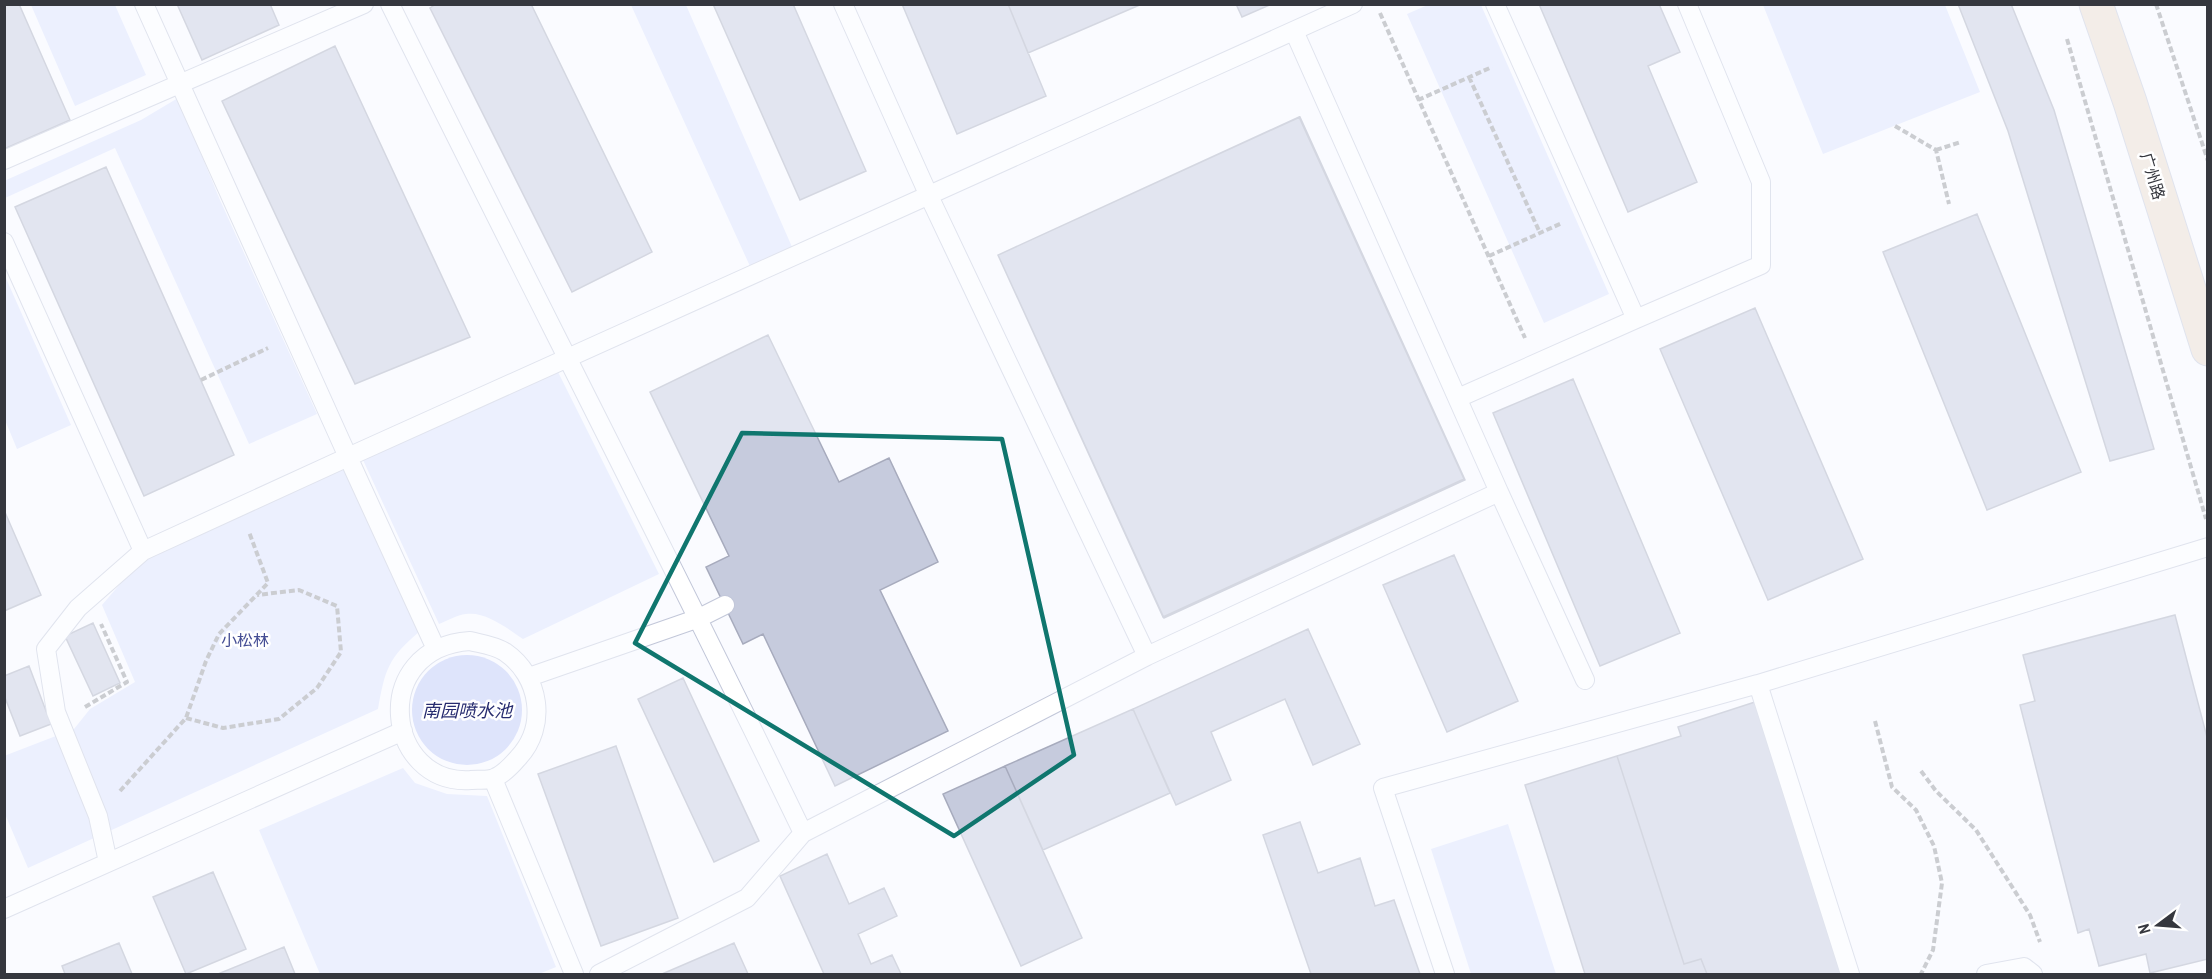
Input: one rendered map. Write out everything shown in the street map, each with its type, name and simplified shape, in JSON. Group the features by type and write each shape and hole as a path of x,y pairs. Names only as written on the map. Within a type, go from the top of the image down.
{"main road":[{"name":"广州路","path":"2096,4 2130,102 2208,349"}],"lane":[{"path":"144,4 436,649"},
{"path":"4,160 364,4"},
{"path":"390,4 567,360 699,618 803,833"},
{"path":"843,4 929,196 1147,656"},
{"path":"108,862 98,816 57,712 46,649 78,608 143,551 1353,4"},
{"path":"1495,4 1636,319"},
{"path":"1458,398 1761,265 1761,182 1687,4"},
{"path":"1294,31 1585,680"},
{"path":"4,242 143,551"},
{"path":"599,975 747,898 803,833 1147,656 1499,492"},
{"path":"1445,975 1383,788 1758,684 2208,547"},
{"path":"529,678 699,618 725,605"},
{"path":"470,641 491,645 518,662 529,678 537,704 534,734 523,753 513,764 493,779 465,780 448,777 432,770 418,759 406,743 399,721 399,703 403,687 408,675 420,660 436,649 457,642 470,641"},
{"path":"1758,684 1850,975"},
{"path":"4,909 403,731"},
{"path":"493,779 574,975"},
{"path":"1986,975 2024,967 2033,975"}],"path":[{"path":"1376,4 1537,363"},
{"path":"2156,4 2208,161"},
{"path":"2066,36 2208,525"},
{"path":"1418,100 1497,65"},
{"path":"1470,77 1540,233"},
{"path":"1895,126 1936,150 1949,204"},
{"path":"1936,150 1961,142"},
{"path":"1489,256 1566,221"},
{"path":"201,380 293,336"},
{"path":"98,816 186,718 206,661 219,634 268,583 238,507"},
{"path":"186,718 223,728 279,719 317,688 341,652 337,606 299,590 256,595"},
{"path":"60,721 127,682 90,597"},
{"path":"1875,721 1892,787 1916,810 1934,846 1942,883 1933,950 1921,975"},
{"path":"1921,771 1936,790 1976,830 2030,915 2040,943"}],"highlighted area":[{"path":"742,433 1002,439 1074,755 954,836 635,643"}],"green space":[{"path":"1430,4 1481,5 1609,294 1544,323 1407,14"},
{"path":"31,5 115,5 146,75 75,106"},
{"path":"631,5 686,5 796,256 754,275"},
{"path":"1763,5 1945,5 1980,92 1823,154"},
{"path":"178,98 220,200 317,414 249,444 115,148 5,198 4,181 141,120"},
{"path":"5,276 71,425 17,449 5,420"},
{"path":"558,372 659,574 523,639 481,615 466,614 439,624 363,460"},
{"name":"小松林","path":"344,466 419,632 400,650 389,666 378,709 28,868 5,814 4,756 74,729 90,709 135,682 102,605 145,555"},
{"path":"403,768 415,783 447,794 487,796 556,967 539,974 320,974 259,830"},
{"path":"1508,824 1556,974 1471,974 1431,849"}],"water":[{"name":"南园喷水池","path":"467,655 488,659 506,671 518,689 522,710 518,731 506,749 488,761 467,765 446,761 428,749 416,731 412,710 416,689 428,671 446,659"}],"building":[{"path":"4,4 19,4 70,120 4,149"},
{"path":"177,4 270,4 279,25 202,60"},
{"path":"436,4 531,4 652,252 572,292 430,8"},
{"path":"713,4 793,4 866,171 800,200"},
{"path":"902,4 1008,4 1046,96 957,134"},
{"path":"1008,4 1142,4 1028,53"},
{"path":"1236,4 1272,4 1242,17"},
{"path":"1539,4 1659,4 1680,52 1648,66 1697,182 1628,212"},
{"path":"1958,4 2011,4 2054,110 2154,449 2110,461 2008,131"},
{"path":"335,46 470,337 355,384 222,101"},
{"path":"1299,117 1464,479 1163,617 998,255"},
{"path":"1300,117 1465,480 1164,618 998,255"},
{"path":"106,167 234,455 144,496 15,207"},
{"path":"1977,214 2081,472 1987,510 1883,252"},
{"path":"1755,308 1863,559 1768,600 1660,349"},
{"path":"768,335 839,482 889,458 938,562 880,590 948,731 835,786 763,634 743,644 706,567 729,556 650,392"},
{"path":"1573,379 1680,633 1600,666 1493,413"},
{"path":"4,510 41,595 4,611"},
{"path":"1454,555 1518,701 1447,732 1383,585"},
{"path":"2175,615 2208,741 2208,959 2150,973 2146,954 2099,966 2089,929 2078,933 2020,705 2035,701 2023,655"},
{"path":"93,623 120,683 93,696 65,636"},
{"path":"1308,629 1360,744 1313,765 1285,699 1211,732 1231,780 1176,805 1133,709"},
{"path":"29,666 51,724 20,736 4,695 4,676"},
{"path":"683,678 759,841 714,862 638,699"},
{"path":"1755,702 1842,974 1707,974 1701,959 1684,964 1617,756 1681,736 1678,727"},
{"path":"1133,709 1170,793 1043,850 1005,766"},
{"path":"616,746 678,918 601,946 538,774"},
{"path":"1617,756 1684,964 1701,959 1707,974 1585,974 1525,785"},
{"path":"1005,766 1082,938 1021,966 943,794"},
{"path":"1300,822 1318,873 1360,858 1375,906 1394,900 1420,974 1311,974 1263,835"},
{"path":"827,854 849,904 884,888 897,916 858,934 871,964 892,955 901,974 824,974 780,876"},
{"path":"213,872 246,949 186,974 153,897"},
{"path":"119,943 132,974 65,974 62,966"},
{"path":"734,943 748,974 662,974"},
{"path":"284,947 295,974 218,974"}]}
